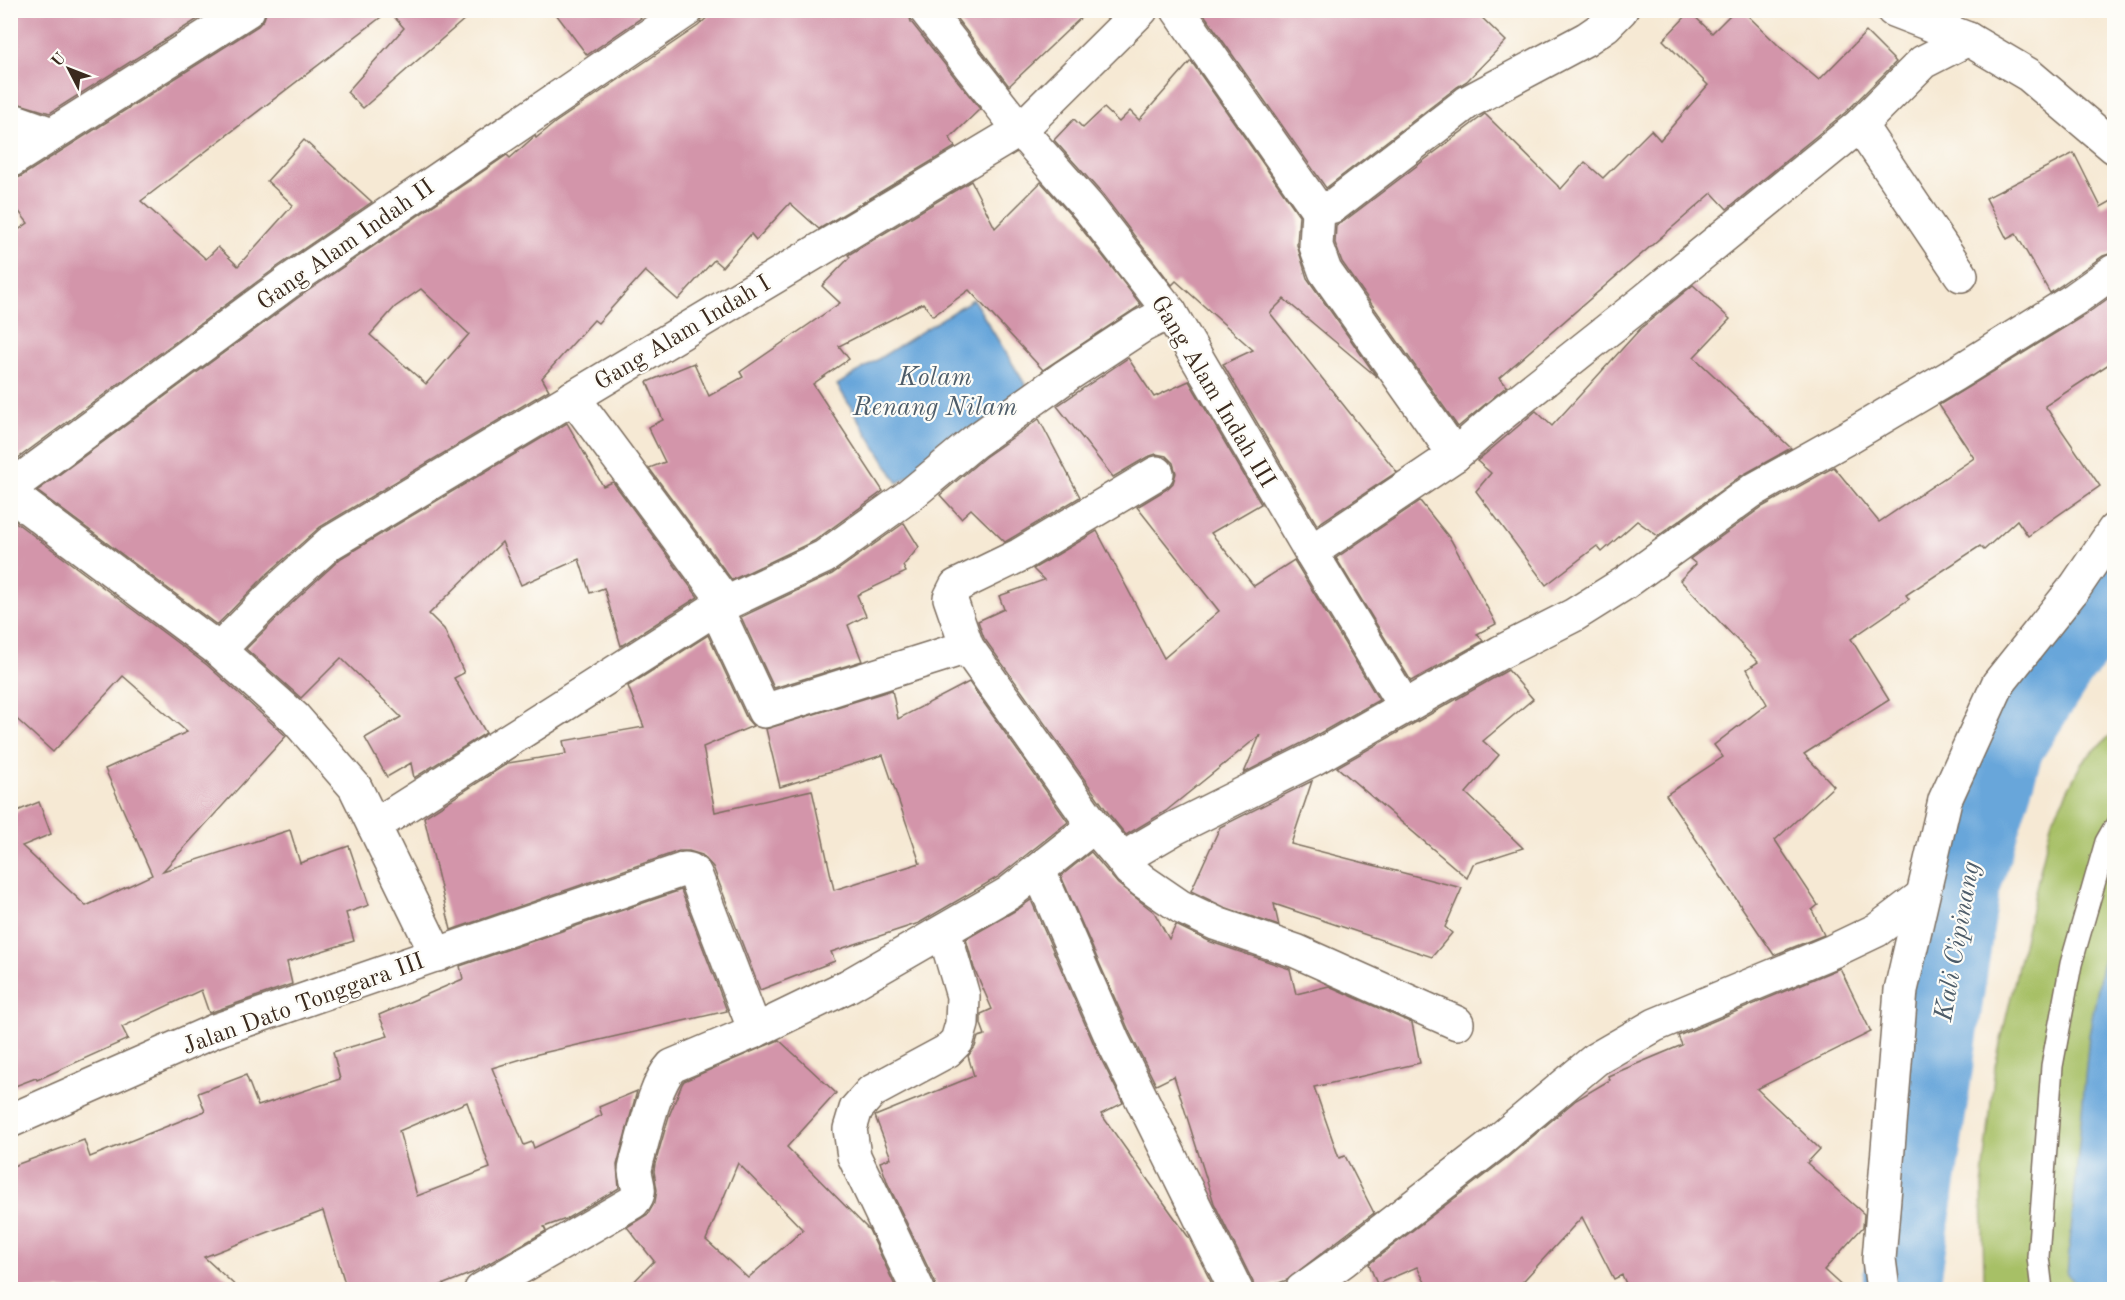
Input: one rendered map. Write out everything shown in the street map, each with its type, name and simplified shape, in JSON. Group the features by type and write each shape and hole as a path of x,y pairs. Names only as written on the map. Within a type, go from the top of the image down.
{"street":[{"path":"10,161 248,10"},
{"name":"Gang Alam Indah II","path":"10,488 288,282 687,10"},
{"name":"Gang Alam Indah III","path":"926,10 1020,130 1088,207 1170,312 1311,552 1405,706"},
{"name":"Gang Alam Indah I","path":"219,650 279,589 330,543 1020,130 1141,10"},
{"path":"1178,10 1318,210 1316,246 1325,271 1455,455"},
{"path":"1318,210 1333,206 1468,102 1586,39 1605,26 1621,10"},
{"path":"1893,10 1968,39 2029,75 2115,147"},
{"path":"1311,552 1455,455 1498,417 1860,125 1923,62 1968,39"},
{"path":"10,119 52,134"},
{"path":"1860,125 1960,275"},
{"path":"1122,859 1175,828 1313,759 1501,652 1574,615 1625,583 1752,491 1955,374 2075,299 2115,271"},
{"path":"374,826 721,605 824,557 909,496 974,442 1066,376 1142,326 1170,312"},
{"path":"573,397 721,605 764,711 967,647"},
{"path":"1157,473 1020,555 956,586 950,598 967,647 1094,826 1136,876 1190,911 1217,924 1296,951 1457,1023"},
{"name":"Jalan Dato Tonggara III","path":"10,494 219,650 295,718 355,787 437,955 214,1031 10,1121"},
{"path":"1883,1290 1880,1259 1901,990 1945,800 1998,684 2076,586 2115,530"},
{"path":"481,1290 633,1202 639,1193 635,1171 637,1160 660,1084 666,1072 676,1064 755,1031 848,986 1009,893 1039,872 1094,826"},
{"path":"437,955 685,869 690,870 694,874 755,1031"},
{"path":"1039,872 1113,1041 1236,1290"},
{"path":"1302,1290 1497,1142 1596,1059 1655,1025 1833,951 1877,930 1922,896"},
{"path":"918,1290 854,1156 850,1129 856,1109 871,1092 947,1051 957,1041 962,1024 963,996 944,931"}],"lane":[{"path":"2042,1290 2038,1257 2052,1066 2071,964 2106,842 2115,828"}],"green space":[{"path":"2114,732 2114,1289 1990,1289 1984,1278 1982,1187 1995,1066 2051,823 2082,762"}],"water":[{"name":"Kolam Renang Nilam","path":"973,299 1033,397 898,483 837,385"},
{"path":"2114,928 2114,1289 2083,1289 2067,1275 2089,1034 2102,966"}],"building":[{"path":"10,10 212,10 50,113 10,101"},
{"path":"267,10 475,10 363,108 347,92 404,28 389,11 141,201 206,259 218,247 238,266 293,205 267,181 304,140 372,202 277,267 10,464 10,236 28,223 10,200 10,180 20,177 258,26"},
{"path":"553,10 635,10 641,18 587,55"},
{"path":"715,10 908,10 911,22 980,109 950,138 955,147 819,229 790,203 756,240 751,234 722,267 714,260 678,300 645,271 598,323 594,320 542,378 549,390 320,527 266,575 217,625 37,491 299,297 507,155 510,158 535,136 536,138 698,26","holes":["421,289 469,334 426,384 370,335 395,307"]},
{"path":"950,10 1089,10 1009,86"},
{"path":"1201,10 1474,10 1506,41 1467,81 1326,188"},
{"path":"1735,10 1742,10 1781,48 1819,80 1866,32 1896,62 1847,111 1727,209 1712,193 1499,378 1507,386 1458,427 1342,262 1335,243 1336,225 1485,114 1561,189 1585,162 1603,178 1651,130 1660,140 1708,85 1663,40 1690,12 1712,33"},
{"path":"1191,61 1299,215 1297,245 1307,278 1377,377 1284,299 1270,313 1397,472 1317,525 1223,364 1253,350 1176,281 1172,285 1103,195 1054,140 1074,119 1083,128 1104,108 1119,122 1130,111 1139,120"},
{"path":"2074,153 2101,207 2115,199 2115,252 2103,256 2050,293 2016,234 2007,239 1986,198"},
{"path":"971,181 995,228 1041,182 1074,219 1141,305 1043,370 969,290 933,316 923,303 839,346 849,359 813,384 883,491 814,541 732,580 649,468 665,462 648,427 663,420 647,382 694,363 709,396 743,377 740,372 840,303 822,286 850,257 848,255"},
{"path":"1693,285 1730,319 1694,357 1791,448 1741,476 1658,536 1637,521 1602,552 1597,546 1546,585 1476,491 1491,473 1477,461 1536,411 1552,426 1641,328"},
{"path":"2110,297 2115,305 2115,360 2045,406 2100,486 2028,536 2017,520 1984,550 1980,546 1906,595 1909,599 1851,639 1889,700 1804,754 1834,786 1775,840 1818,905 1812,910 1824,935 1774,955 1666,795 1723,757 1714,745 1767,704 1747,669 1758,662 1680,580 1696,564 1690,559 1762,507 1834,467 1879,522 1974,458 1939,405 2085,315"},
{"path":"1128,358 1154,397 1189,381 1261,504 1211,533 1254,586 1294,560 1379,700 1244,773 1260,735 1166,811 1126,835 984,638 978,621 1004,609 999,596 1044,580 1033,569 1097,531 1164,658 1219,611 1137,507 1173,483 1176,473 1173,463 1166,456 1156,454 1113,477 1057,406"},
{"path":"1039,419 1080,497 1005,542 971,509 961,518 940,495 985,457"},
{"path":"567,423 603,486 613,482 698,597 621,646 604,588 590,593 579,559 521,585 502,542 429,614 444,629 464,673 454,678 486,733 414,778 411,763 387,777 365,738 401,717 341,658 301,698 246,649 341,558"},
{"path":"1420,501 1451,540 1496,624 1477,634 1483,641 1411,681 1336,558"},
{"path":"10,518 207,665 286,736 163,871 290,830 300,863 349,846 369,905 346,913 354,941 287,962 292,984 209,1013 201,990 122,1027 128,1039 37,1080 36,1078 10,1088 10,814 39,802 51,834 22,846 86,906 152,875 105,769 187,732 123,676 53,752 10,713"},
{"path":"904,523 919,547 903,566 906,572 857,595 866,616 848,625 862,661 774,688 741,617 832,574"},
{"path":"708,635 747,719 753,726 703,747 715,812 812,790 834,890 920,863 883,755 780,787 766,729 892,690 898,719 969,682 1068,822 998,877 919,923 831,952 835,961 760,990 713,867 702,855 689,851 679,851 451,930 424,817 508,763 566,754 563,741 644,727 628,686"},
{"path":"1508,670 1533,699 1483,741 1499,755 1466,793 1523,848 1473,864 1467,878 1337,767"},
{"path":"1312,781 1291,844 1462,888 1445,927 1452,933 1432,957 1274,904 1279,926 1224,907 1191,891 1220,827"},
{"path":"1091,852 1118,884 1154,912 1169,939 1176,925 1211,942 1290,969 1296,994 1329,986 1412,1023 1420,1063 1314,1087 1339,1158 1345,1156 1374,1213 1287,1280 1254,1290 1253,1282 1214,1203 1174,1076 1156,1085 1130,1033 1061,876"},
{"path":"681,890 727,1011 538,1054 492,1068 524,1145 532,1142 534,1148 602,1115 599,1107 637,1091 617,1165 619,1188 566,1219 544,1227 546,1231 472,1273 429,1290 347,1290 323,1211 204,1257 240,1290 10,1290 10,1167 84,1140 90,1157 205,1111 198,1093 246,1075 258,1106 340,1079 333,1052 388,1036 379,1015 463,979 460,966","holes":["467,1102 490,1168 417,1196 399,1131"]},
{"path":"1031,900 1096,1049 1123,1103 1101,1114 1189,1238 1215,1290 936,1290 935,1282 888,1184 880,1162 891,1158 875,1116 974,1076 968,1056 975,1047 978,1037 985,1035 981,1024 981,1014 992,1009 974,968 966,939"},
{"path":"1840,968 1871,1032 1757,1089 1820,1149 1807,1163 1864,1214 1863,1227 1824,1270 1846,1290 1629,1290 1622,1275 1614,1279 1582,1217 1515,1290 1429,1290 1417,1267 1377,1284 1369,1264 1508,1157 1576,1100 1610,1080 1608,1076 1682,1045 1678,1036"},
{"path":"779,1040 836,1093 787,1147 869,1230 897,1290 626,1290 654,1261 627,1227 648,1214 655,1202 657,1190 655,1164 669,1116 684,1081","holes":["738,1163 803,1230 748,1278 706,1240"]}],"waterway":[{"name":"Kali Cipinang","path":"1904,1290 1902,1279 1961,887 2006,743 2061,657 2114,595"}]}
